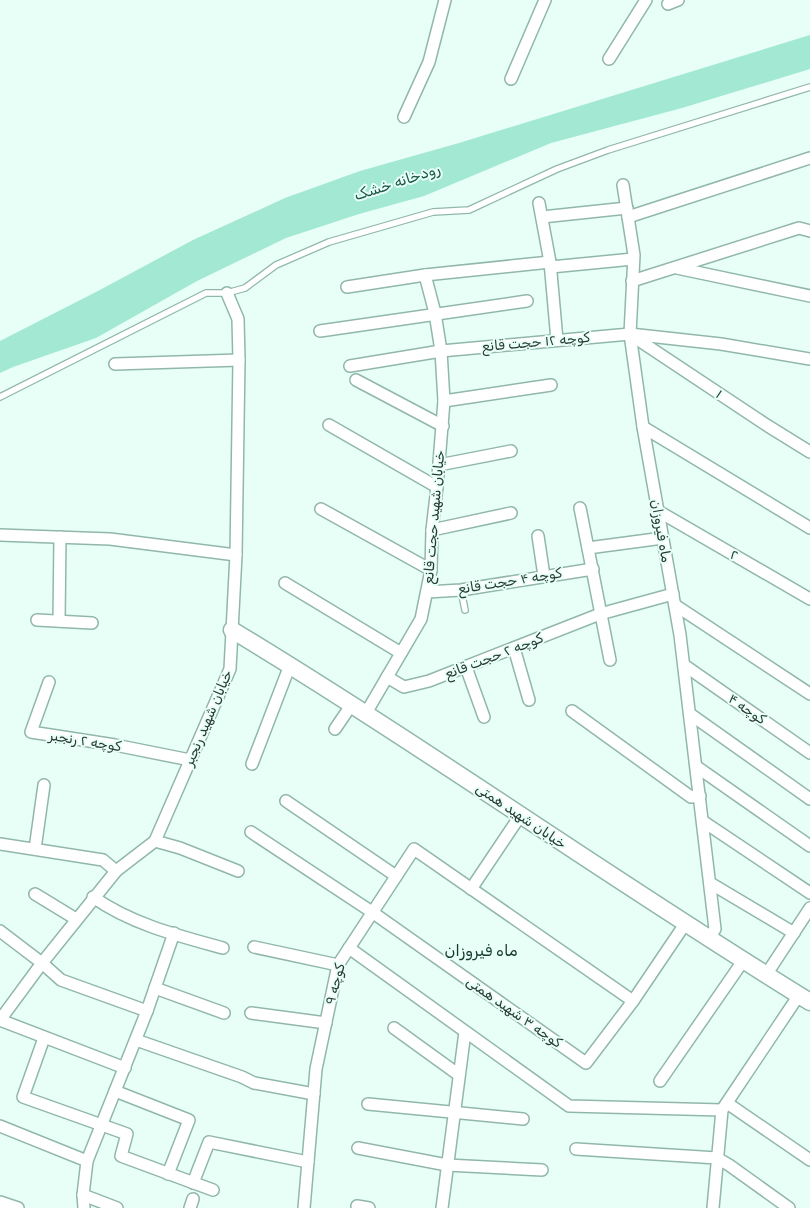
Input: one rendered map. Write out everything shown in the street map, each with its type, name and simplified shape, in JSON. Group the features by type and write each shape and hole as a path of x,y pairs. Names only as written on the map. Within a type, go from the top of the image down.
{"street":[{"path":"404,117 429,62 445,0"},
{"path":"510,79 545,0"},
{"path":"609,59 646,0"},
{"path":"542,217 627,213 810,158"},
{"name":"ماه فیروزان","path":"623,185 633,259 630,334 643,427 684,665 704,822 715,929 709,939"},
{"path":"539,203 551,265 557,340"},
{"path":"632,281 799,228 810,231"},
{"path":"347,287 425,275 633,259"},
{"path":"675,268 810,296"},
{"name":"خیابان شهید حجت قانع","path":"366,713 421,619 431,570 432,530 444,401 441,351 436,313 425,275"},
{"name":"خیابان شهید رنجبر","path":"0,1020 93,897 116,871 155,841 230,670 236,555 239,360 238,319 227,293"},
{"path":"320,332 436,313 527,301"},
{"name":"کوچه ۱۲ حجت قانع","path":"350,366 441,351 630,334 721,344 810,360"},
{"name":"۱","path":"630,334 810,452"},
{"path":"115,364 239,360"},
{"path":"356,380 442,426"},
{"path":"444,401 551,385"},
{"path":"329,425 437,487"},
{"path":"643,427 810,528"},
{"path":"439,465 511,451"},
{"path":"580,508 610,660"},
{"path":"321,509 431,570"},
{"name":"۲","path":"658,512 810,599"},
{"path":"432,530 511,513"},
{"path":"0,535 110,539 236,555"},
{"path":"538,536 544,576"},
{"path":"59,621 60,537"},
{"path":"588,548 663,538"},
{"name":"کوچه ۴ حجت قانع","path":"427,592 460,590 592,569"},
{"path":"285,583 401,653"},
{"path":"674,600 810,694"},
{"name":"کوچه ۲ حجت قانع","path":"387,677 404,687 429,681 600,614 674,600"},
{"path":"36,620 92,622"},
{"name":"خیابان شهید همتی","path":"232,630 366,713 685,924 804,999"},
{"path":"514,648 528,700"},
{"path":"252,764 290,665"},
{"name":"کوچه ۴","path":"684,665 810,753"},
{"path":"466,667 484,717"},
{"name":"کوچه ۲ رنجبر","path":"49,682 31,732 115,745 190,760"},
{"path":"335,729 352,704"},
{"path":"572,711 691,797 700,796"},
{"path":"690,714 810,799"},
{"path":"697,767 810,846"},
{"path":"35,848 44,785"},
{"path":"286,800 396,876"},
{"path":"471,889 520,816"},
{"path":"704,822 810,893"},
{"name":"کوچه ۳ شهید همتی","path":"251,832 372,912 586,1063 633,1002 685,924"},
{"path":"155,841 180,848 238,871"},
{"path":"0,844 103,860 116,871"},
{"name":"کوچه ۹","path":"304,1208 316,1069 338,965 414,849 633,1002"},
{"path":"710,883 794,933"},
{"path":"35,894 76,919"},
{"path":"93,897 107,907 137,921 223,948"},
{"path":"766,975 810,908"},
{"path":"0,931 61,980 147,1011"},
{"path":"84,1208 83,1196 87,1161 136,1040 174,933"},
{"path":"254,947 338,965"},
{"path":"349,948 569,1106 724,1106 810,1160"},
{"path":"660,1081 743,960"},
{"path":"155,988 224,1013"},
{"path":"713,1208 724,1106 804,999"},
{"path":"251,1013 326,1023"},
{"path":"0,1020 125,1068"},
{"path":"394,1028 459,1075"},
{"path":"442,1208 465,1032"},
{"path":"44,1038 23,1097 127,1134 121,1156 213,1190"},
{"path":"136,1040 242,1077 254,1083 314,1094"},
{"path":"115,1092 188,1120 168,1174"},
{"path":"368,1104 523,1119"},
{"path":"0,1126 87,1161"},
{"path":"193,1182 209,1142 308,1162"},
{"path":"358,1148 448,1165 542,1170"},
{"path":"576,1149 717,1158 730,1165 789,1208"},
{"path":"83,1196 117,1208"}],"lane":[{"path":"0,397 206,293 227,293 245,288 276,265 329,242 432,212 469,210 557,169 608,150 810,87"},
{"path":"460,590 465,610"}],"water":[{"name":"رودخانه خشک","path":"810,35 810,69 682,108 551,143 424,196 359,214 286,238 197,281 96,338 0,373 0,341 193,240 285,198 360,171 459,143"}],"district":[{"name":"ماه فیروزان","path":"481,950"}]}
